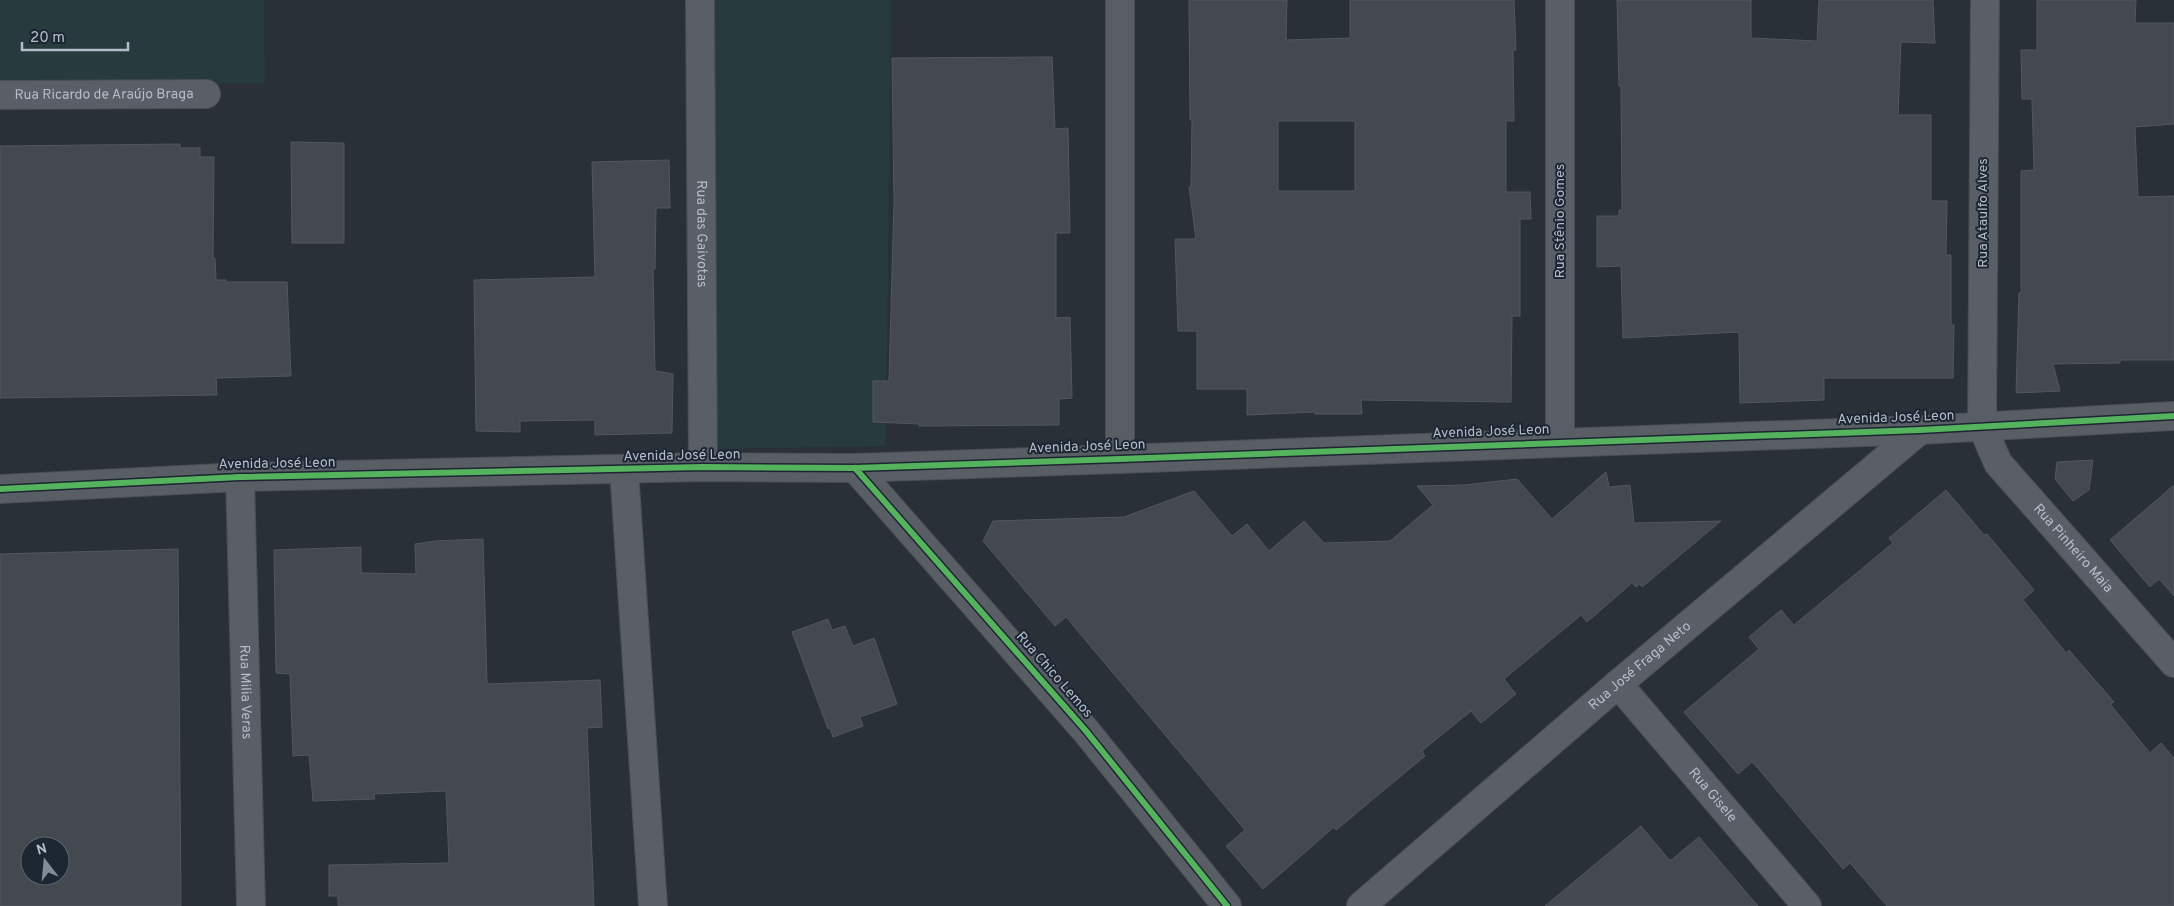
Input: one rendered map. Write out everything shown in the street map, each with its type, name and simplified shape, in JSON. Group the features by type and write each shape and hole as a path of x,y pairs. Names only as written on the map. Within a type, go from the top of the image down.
{"main road":[{"path":"1120,0 1120,459"},
{"name":"Avenida José Leon","path":"0,489 240,477 624,469 855,468 1920,430 2174,416"},
{"name":"Rua Chico Lemos","path":"855,468 1086,731 1226,906"}],"street":[{"name":"Rua das Gaivotas","path":"700,0 703,468"},
{"name":"Rua Stênio Gomes","path":"1560,0 1560,442"},
{"name":"Rua Ataulfo Alves","path":"1982,426 1985,0"},
{"name":"Rua Ricardo de Araújo Braga","path":"0,95 206,94"},
{"name":"Rua Pinheiro Maia","path":"1982,426 1998,463 2174,663"},
{"name":"Rua José Fraga Neto","path":"1361,906 1618,684 1920,430"},
{"path":"624,469 653,906"},
{"name":"Rua Milia Veras","path":"240,477 251,906"},
{"name":"Rua Gisele","path":"1618,684 1807,906"}],"green space":[{"path":"0,0 264,0 265,83 0,83"},
{"path":"712,0 891,0 886,446 711,449"}],"building":[{"path":"1189,0 1287,0 1286,40 1350,38 1350,0 1514,0 1516,50 1513,50 1514,121 1506,121 1506,192 1530,192 1531,219 1520,219 1520,316 1512,316 1511,402 1361,400 1362,414 1315,414 1315,412 1247,415 1247,389 1197,389 1197,331 1178,331 1175,239 1196,239 1189,187 1191,187 1192,120 1190,120","holes":["1278,121 1355,121 1355,191 1278,191"]},
{"path":"1617,0 1751,0 1751,38 1817,41 1819,0 1933,0 1935,43 1901,42 1898,115 1931,115 1931,201 1947,201 1946,255 1951,255 1951,325 1954,325 1953,378 1824,378 1824,400 1740,403 1739,332 1623,338 1621,266 1597,267 1597,216 1619,216 1619,210 1622,210 1621,86 1619,86"},
{"path":"2037,0 2136,0 2135,23 2174,23 2174,124 2135,127 2138,197 2174,196 2174,360 2120,360 2120,363 2053,364 2060,391 2016,393 2019,293 2021,293 2021,171 2034,170 2032,99 2022,99 2021,50 2037,50"},
{"path":"1052,57 1055,129 1068,128 1070,233 1056,233 1056,318 1070,317 1072,398 1059,399 1059,425 919,426 919,424 873,422 873,381 889,381 894,202 892,58"},
{"path":"291,142 344,143 344,243 292,243"},
{"path":"180,144 180,148 200,148 200,157 214,157 213,258 215,258 216,280 226,280 226,282 287,282 291,376 216,378 217,395 0,398 0,146"},
{"path":"669,160 670,208 656,208 655,269 653,269 655,371 673,374 672,433 595,435 595,420 520,421 520,432 476,431 474,280 595,277 592,162"},
{"path":"2093,460 2089,490 2073,501 2055,479 2057,462"},
{"path":"1606,472 1609,487 1630,485 1634,523 1721,521 1642,587 1640,584 1636,587 1632,583 1587,622 1581,615 1504,679 1516,694 1481,723 1471,711 1422,751 1425,756 1336,830 1334,827 1263,889 1226,846 1245,830 1066,617 1055,626 983,541 993,521 1124,517 1194,491 1232,536 1247,524 1269,551 1304,521 1324,543 1390,541 1433,505 1417,486 1464,485 1517,479 1552,519"},
{"path":"2174,485 2174,596 2159,579 2150,587 2110,540"},
{"path":"1946,490 1984,535 1987,534 2034,590 2023,600 2066,653 2069,650 2114,702 2110,704 2150,753 2161,743 2174,758 2174,906 1887,906 1850,863 1843,869 1752,762 1738,774 1684,712 1759,649 1749,637 1781,610 1794,625 1893,543 1889,538"},
{"path":"483,539 487,684 600,680 602,727 587,728 594,906 338,906 338,896 329,896 329,865 449,863 446,791 374,794 375,799 313,801 309,755 293,756 290,674 276,673 274,550 361,547 361,573 416,574 415,544"},
{"path":"178,549 181,906 0,906 0,554"},
{"path":"828,619 832,630 845,626 853,646 874,638 897,704 860,717 863,726 833,737 830,728 828,729 792,632"},
{"path":"1641,826 1670,861 1699,837 1758,906 1545,906"}],"cycle path":[{"path":"0,489 240,477 703,467 855,468 1920,430 2174,416"},
{"path":"855,468 1086,731 1227,906"}]}
